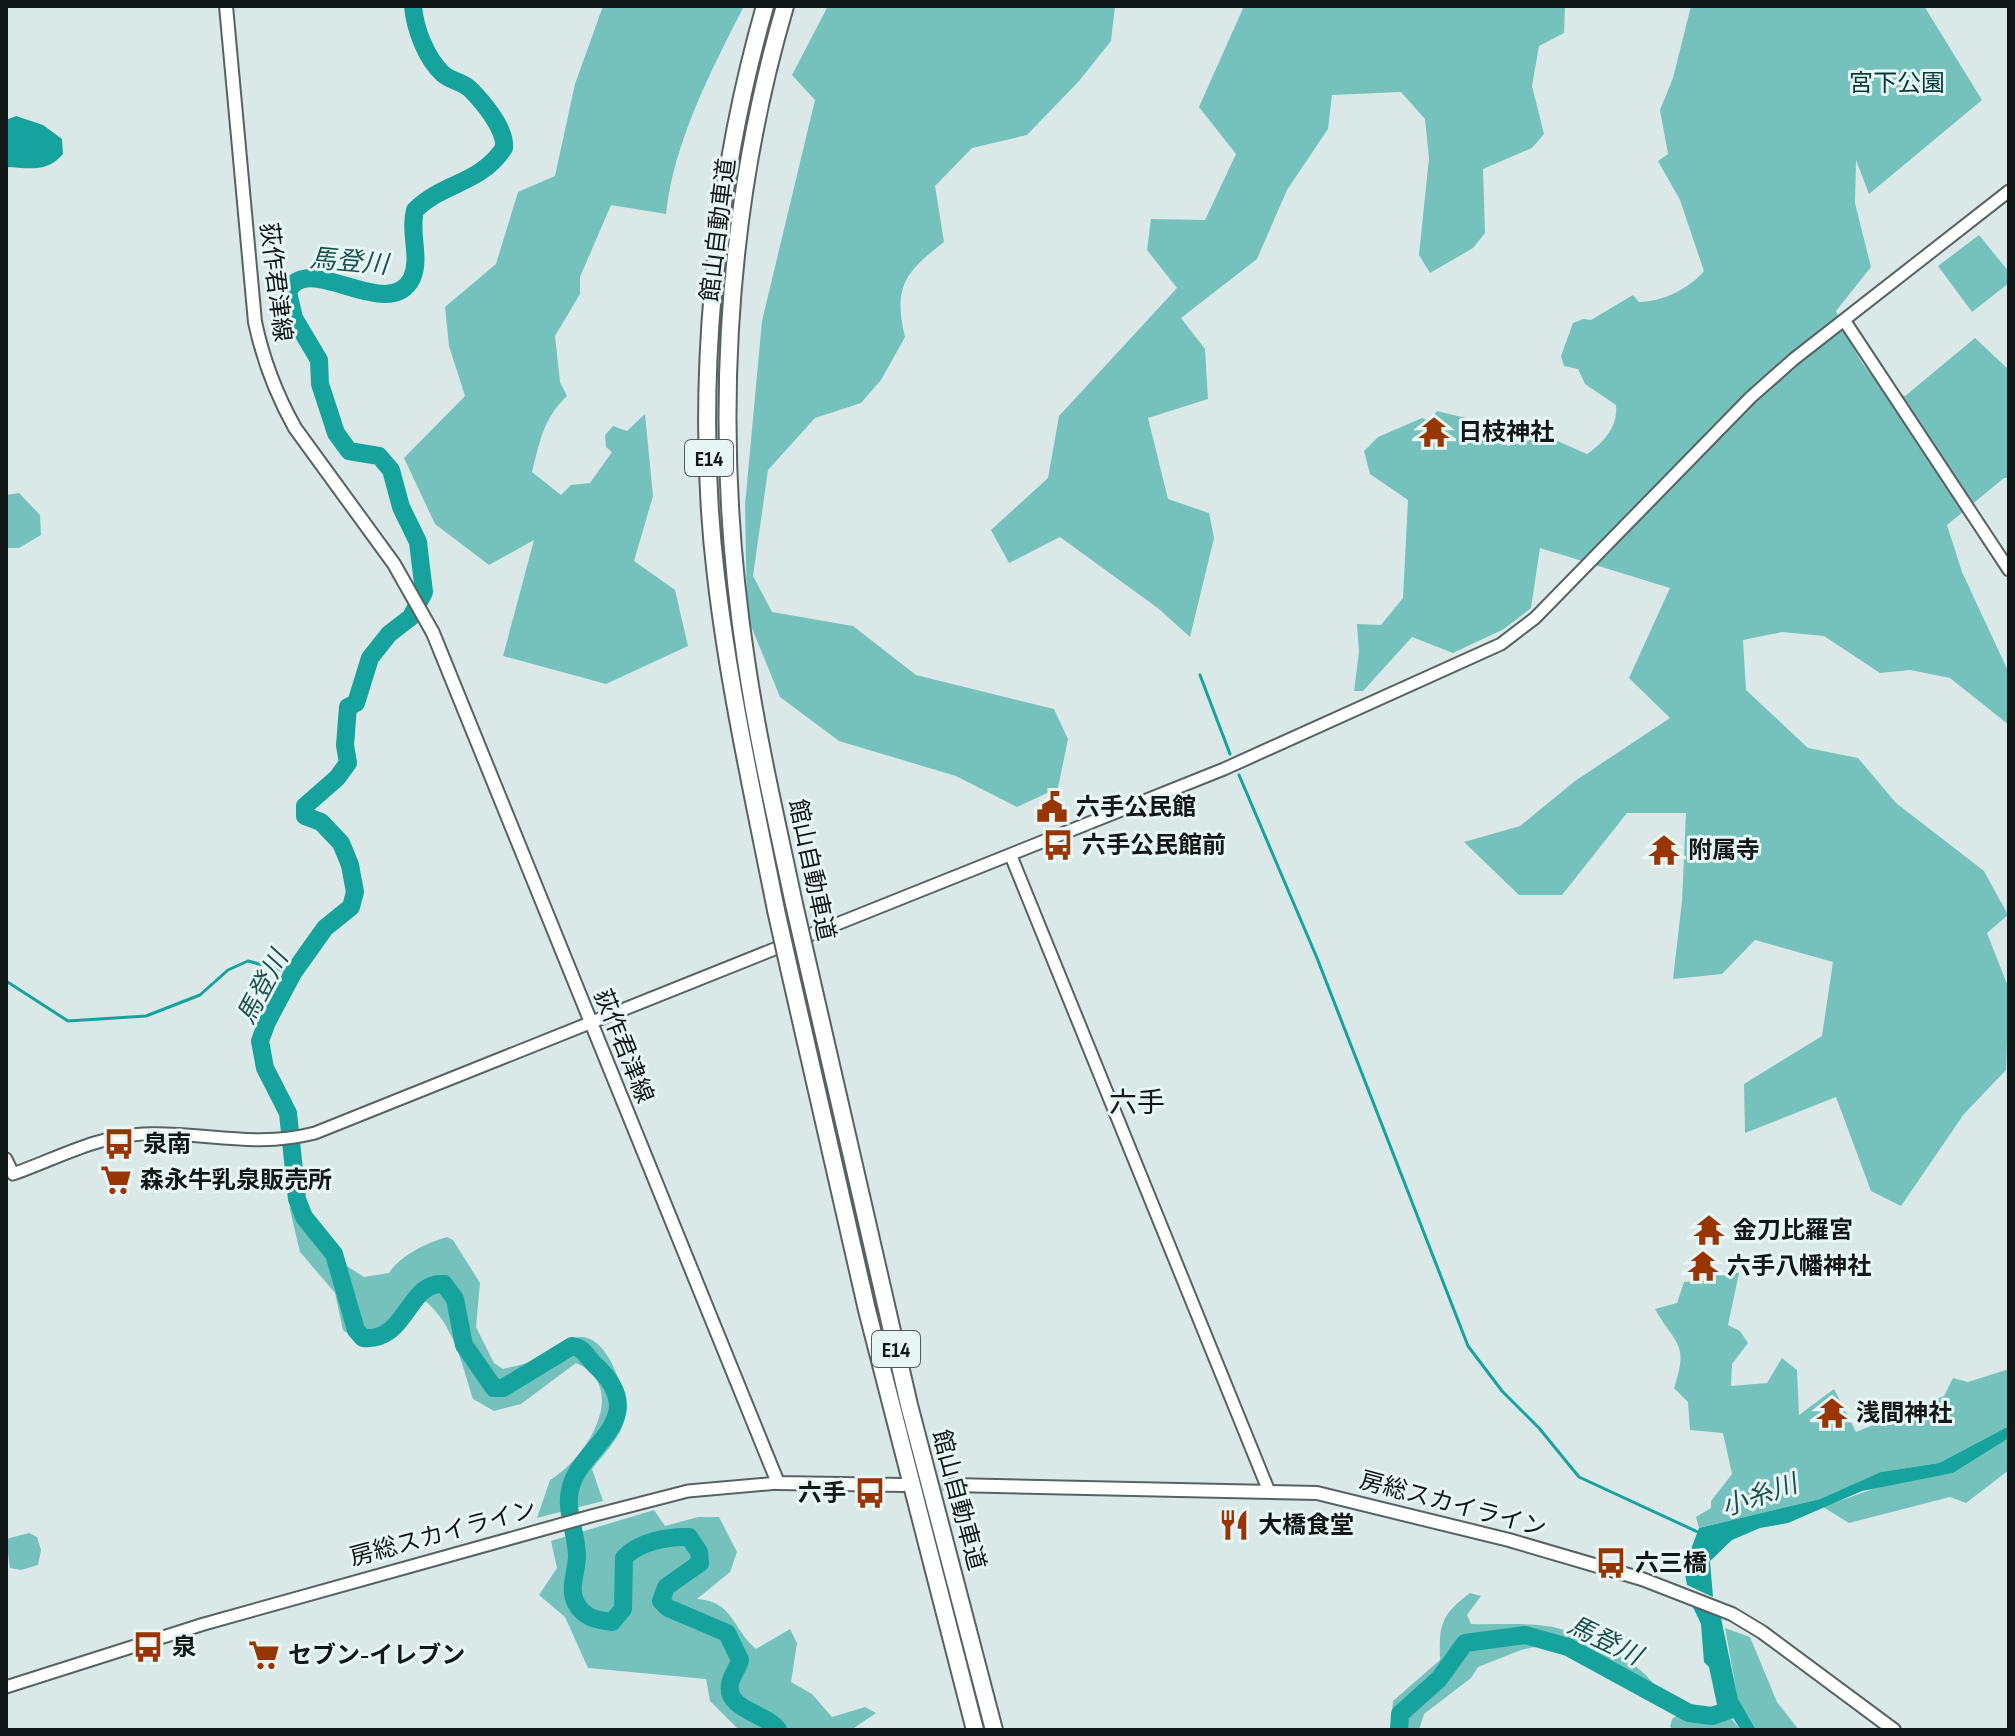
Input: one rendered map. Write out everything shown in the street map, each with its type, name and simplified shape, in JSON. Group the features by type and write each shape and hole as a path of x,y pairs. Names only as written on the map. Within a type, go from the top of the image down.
{"highway":[{"name":"館山自動車道","path":"765,6 738,117 717,264 708,424 716,575 732,686 789,968 867,1310 975,1730"},
{"name":"館山自動車道","path":"785,6 745,187 730,337 727,423 729,492 745,658 794,904 909,1405 994,1730"}],"main road":[{"name":"荻作君津線","path":"226,6 255,322 267,371 295,428 398,571 430,626 778,1483"},
{"name":"房総スカイライン","path":"778,1483 903,1485"},
{"name":"房総スカイライン","path":"953,1485 1268,1489 1332,1495 1509,1540 1678,1591 1732,1614 1762,1632 1894,1730"}],"street":[{"path":"6,1159 13,1174 87,1144 139,1134 177,1133 208,1139 270,1142 315,1133 1238,763 1501,644 1535,618 1751,397 2009,191"},
{"path":"1844,320 2009,570"},
{"path":"1011,856 1268,1489"},
{"name":"房総スカイライン","path":"6,1687 218,1620 591,1516 688,1491 778,1483"}],"green space":[{"path":"603,6 744,6 685,133 666,214 611,205 580,277 580,294 555,336 560,382 567,396 547,422 532,472 561,495 571,485 590,483 612,452 606,447 605,435 613,426 627,431 645,414 653,496 634,561 675,590 688,646 606,684 503,656 534,540 489,565 435,524 404,458 465,396 449,346 445,307 496,264 518,192 555,176 575,84"},
{"path":"828,6 1115,6 1111,41 1079,81 1027,135 972,148 935,186 944,242 920,262 905,282 901,305 905,337 881,380 861,403 815,418 768,470 753,576 772,612 853,626 916,675 1054,709 1068,739 1058,788 1017,807 956,776 839,741 780,697 747,616 745,505 762,321 815,100 792,75"},
{"path":"1244,6 1565,6 1564,33 1539,46 1532,86 1544,134 1532,148 1483,169 1485,233 1473,248 1430,273 1419,255 1429,158 1425,119 1401,92 1332,95 1328,129 1287,190 1257,259 1181,318 1205,349 1208,399 1148,418 1168,499 1209,513 1214,538 1190,637 1159,609 1060,537 1009,563 991,530 1048,478 1059,416 1177,288 1147,250 1151,219 1205,220 1236,154 1199,107"},
{"name":"宮下公園","path":"1691,6 1924,6 1982,100 1869,194 1856,160 1855,203 1871,267 1836,311 1870,373 1891,391 1905,396 1975,338 2009,370 2009,478 2004,478 1947,525 1962,572 2009,673 2009,725 1950,678 1910,670 1880,673 1824,636 1782,632 1743,640 1746,690 1808,748 1858,758 1896,803 1984,871 2008,915 1987,933 2009,989 2006,1070 1964,1114 1901,1206 1871,1191 1836,1097 1745,1133 1744,1084 1822,1036 1833,962 1755,940 1722,974 1673,979 1682,901 1686,813 1627,813 1562,895 1519,895 1464,842 1520,826 1575,781 1670,718 1629,678 1670,588 1540,548 1531,608 1504,629 1453,653 1412,637 1363,691 1354,691 1359,652 1357,624 1381,625 1403,598 1408,500 1370,474 1364,451 1378,437 1422,418 1429,421 1437,411 1474,420 1508,446 1546,436 1587,454 1609,433 1615,420 1616,405 1585,384 1578,369 1564,366 1561,356 1573,323 1591,320 1633,295 1639,302 1666,297 1691,283 1704,271 1680,200 1658,161 1668,154 1660,110 1673,78"},
{"path":"1979,235 2009,272 2009,283 1972,312 1938,266"},
{"path":"19,493 40,515 41,535 19,548 6,548 6,495"},
{"path":"289,1206 328,1254 364,1277 389,1273 415,1250 447,1237 453,1240 480,1283 476,1327 494,1363 503,1369 543,1357 578,1337 592,1340 601,1347 615,1369 625,1408 620,1432 592,1469 603,1501 537,1518 550,1480 577,1457 597,1423 602,1406 600,1389 592,1374 576,1363 521,1404 494,1411 473,1399 450,1333 424,1300 387,1341 363,1344 343,1330 335,1293 300,1252"},
{"path":"1717,1271 1739,1273 1728,1325 1740,1331 1748,1343 1732,1364 1731,1386 1767,1383 1782,1358 1797,1370 1799,1415 1834,1389 1856,1432 1944,1396 1953,1378 1968,1382 2009,1369 2009,1426 1939,1463 1882,1472 1820,1499 1699,1528 1696,1517 1711,1508 1711,1501 1732,1474 1723,1433 1690,1430 1688,1402 1674,1388 1680,1361 1678,1345 1655,1309 1677,1303 1684,1282 1713,1280"},
{"path":"2009,1438 2009,1470 1966,1503 1950,1497 1849,1523 1823,1507 1884,1485 1953,1473"},
{"path":"654,1510 665,1526 698,1517 719,1517 737,1552 730,1572 697,1599 709,1601 725,1610 756,1649 790,1629 797,1643 791,1682 812,1694 832,1717 865,1707 876,1713 851,1730 739,1730 710,1701 706,1679 588,1668 565,1617 539,1595 557,1568 551,1541"},
{"path":"29,1533 37,1537 41,1550 38,1565 21,1570 10,1568 6,1539"},
{"path":"1470,1593 1481,1596 1467,1615 1471,1624 1533,1625 1565,1630 1628,1660 1641,1670 1657,1691 1603,1658 1558,1642 1521,1650 1478,1667 1471,1678 1424,1714 1419,1730 1390,1730 1393,1701 1440,1660 1444,1621"},
{"path":"1725,1628 1750,1637 1777,1702 1799,1730 1756,1730 1738,1700"},
{"path":"1679,1714 1696,1722 1728,1715 1741,1730 1676,1730 1670,1727 1672,1719"}],"shaded area":[{"path":"16,116 43,125 62,139 63,154 44,167 6,167 6,120"},
{"path":"2009,1426 2009,1438 1953,1473 1862,1491 1788,1523 1760,1528 1732,1540 1710,1561 1713,1597 1687,1585 1684,1568 1699,1528 1820,1499 1881,1472 1939,1463"},
{"path":"1691,1603 1721,1618 1738,1699 1756,1730 1741,1730 1733,1718 1719,1714 1709,1667 1704,1662 1701,1624"}],"waterway":[{"name":"馬登川","path":"413,6 416,24 431,60 443,74 467,87 481,101 498,124 504,148 483,169 415,210 414,270 412,278 401,290 385,294 367,292 312,278 298,281 288,292 294,318 319,360 320,384 336,433 349,451 379,456 391,470 401,507 418,542 424,592 411,617 389,634 370,658 356,703 348,707 345,745 348,763 337,778 305,806 305,816 321,822 341,843 350,865 355,892 351,907 325,928 293,973 267,1022 260,1041 265,1068 288,1113 297,1199 304,1217 334,1254 356,1330 363,1338 378,1337 399,1322 422,1292 444,1284 455,1299 464,1345 494,1388 503,1388 572,1346 582,1350 611,1384 618,1401 616,1417 609,1431 576,1474 570,1490 569,1506 577,1556 573,1586 576,1603 591,1617 612,1622 623,1609 624,1558 654,1541 689,1537 699,1552 700,1563 666,1587 661,1601 668,1608 727,1633 740,1660 730,1684 730,1693 740,1705 778,1730"},
{"path":"1200,675 1230,754"},
{"path":"1239,775 1317,958 1468,1346 1502,1391 1539,1428 1579,1477 1700,1533"},
{"path":"6,981 68,1021 146,1016 200,995 228,970 248,961 293,973"},
{"name":"馬登川","path":"1399,1730 1400,1714 1439,1679 1465,1643 1525,1635 1568,1647 1689,1713 1712,1716 1732,1709"}],"tunnel":[{"path":"905,1485 953,1485"}],"place":[{"name":"日枝神社","path":"1434,432"},
{"name":"六手公民館","path":"1052,807"},
{"name":"六手公民館前","path":"1058,845"},
{"name":"附属寺","path":"1664,850"},
{"name":"泉南","path":"119,1144"},
{"name":"森永牛乳泉販売所","path":"116,1180"},
{"name":"金刀比羅宮","path":"1709,1230"},
{"name":"六手八幡神社","path":"1703,1266"},
{"name":"浅間神社","path":"1832,1413"},
{"name":"六手","path":"870,1493"},
{"name":"大橋食堂","path":"1234,1525"},
{"name":"六三橋","path":"1611,1563"},
{"name":"泉","path":"148,1647"},
{"name":"セブン-イレブン","path":"264,1655"}],"district":[{"name":"六手","path":"1137,1102"}],"water label":[{"name":"小糸川","path":"1759,1495"}]}
